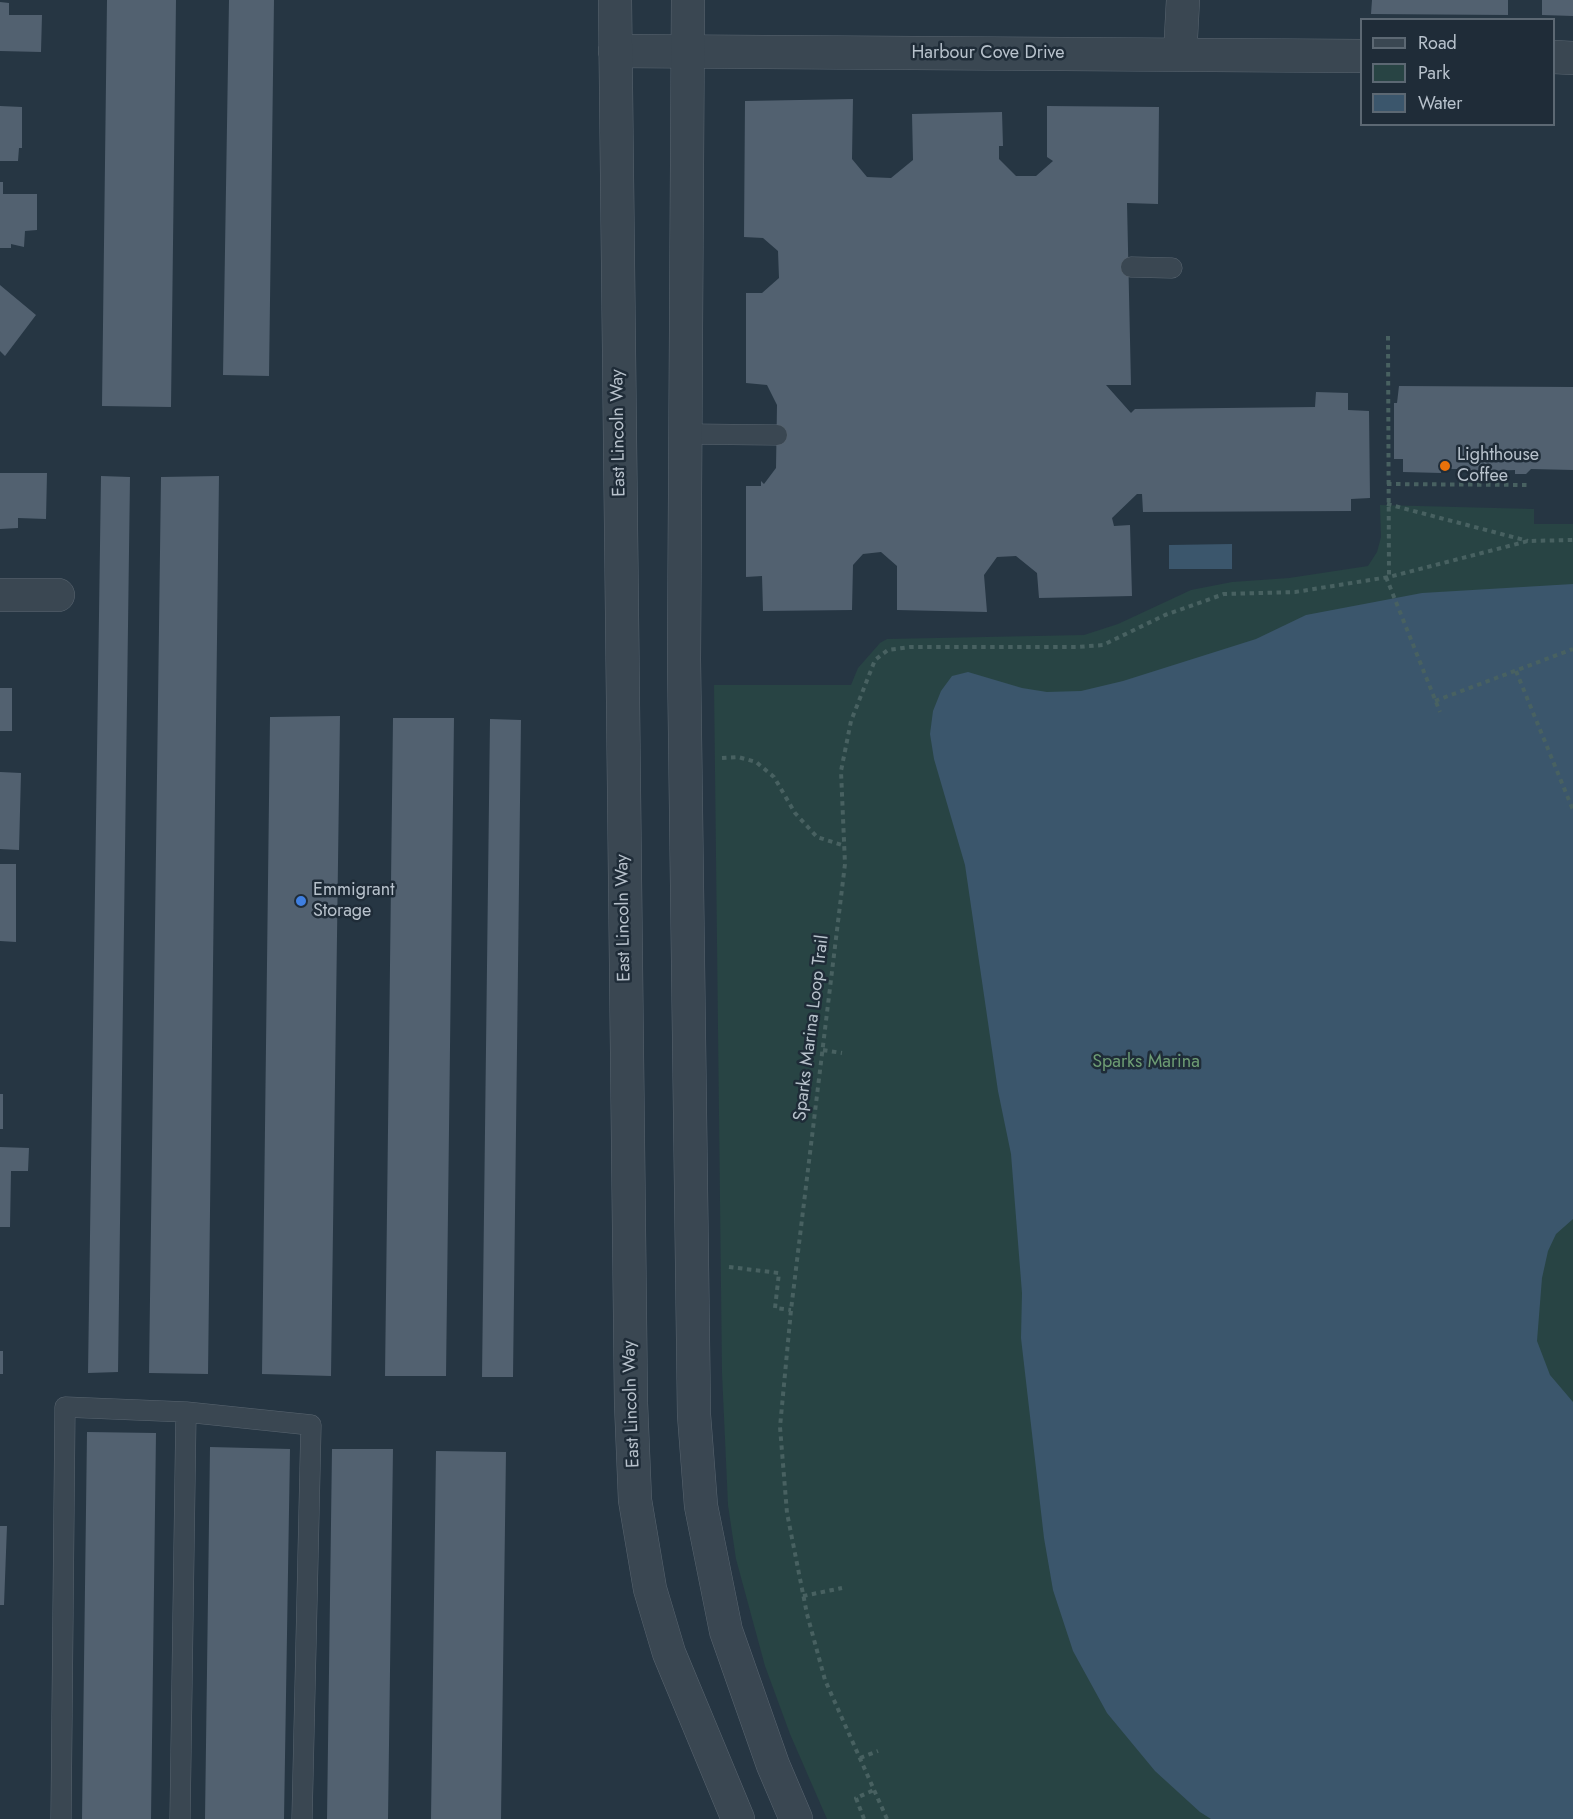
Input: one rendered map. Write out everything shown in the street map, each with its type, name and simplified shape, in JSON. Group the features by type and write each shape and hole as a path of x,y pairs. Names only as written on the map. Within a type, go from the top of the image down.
{"street":[{"name":"East Lincoln Way","path":"615,0 630,1403 635,1500 650,1589 669,1653 738,1819"},
{"path":"688,0 684,659 693,1415 701,1506 726,1631 773,1765 796,1819"},
{"path":"1180,56 1183,0"},
{"name":"Harbour Cove Drive","path":"615,51 1360,56"},
{"path":"1555,57 1573,58"},
{"path":"0,595 58,595"}],"lane":[{"path":"1131,267 1172,268"},
{"path":"686,434 777,435"},
{"path":"61,1819 65,1407 186,1412 311,1425 302,1819"},
{"path":"180,1819 186,1412"}],"path":[{"path":"1388,336 1388,577 1440,711"},
{"path":"1387,484 1528,485"},
{"path":"1387,504 1528,541 1573,540"},
{"name":"Sparks Marina Loop Trail","path":"887,1819 825,1680 803,1596 787,1513 780,1427 791,1310 845,864 841,771 851,721 874,660 888,650 910,647 1103,645 1165,615 1224,594 1295,592 1388,577 1528,541"},
{"path":"1435,701 1573,649"},
{"path":"1516,671 1573,810"},
{"path":"722,759 738,757 756,762 774,777 795,813 817,837 845,846"},
{"path":"822,1050 842,1053"},
{"path":"729,1268 779,1273 775,1308 791,1310"},
{"path":"803,1596 842,1588"},
{"path":"860,1758 878,1751"},
{"path":"864,1819 856,1798 874,1790"}],"green space":[{"name":"Sparks Marina","path":"1380,505 1534,509 1534,524 1573,524 1573,1819 827,1819 790,1734 765,1666 736,1559 728,1505 722,1373 714,685 851,685 858,668 880,643 887,639 1084,635 1118,624 1191,590 1232,582 1289,578 1368,566 1377,552 1381,537"}],"water":[{"path":"1232,544 1232,569 1169,569 1169,545"},
{"name":"Sparks Marina","path":"1573,584 1573,1219 1556,1234 1548,1251 1542,1278 1537,1341 1550,1375 1573,1402 1573,1819 1211,1819 1200,1812 1155,1771 1107,1713 1073,1651 1053,1590 1044,1538 1021,1338 1022,1293 1011,1154 998,1091 965,865 934,759 930,734 933,711 941,691 952,676 968,672 1022,688 1047,692 1081,691 1123,681 1256,639 1306,615 1422,593"}],"building":[{"path":"107,0 176,0 171,407 102,406"},
{"path":"229,0 274,0 269,376 223,375"},
{"path":"1372,0 1508,0 1508,15 1371,14"},
{"path":"1542,0 1573,0 1573,16 1542,15"},
{"path":"0,2 9,3 9,15 42,15 41,52 0,51"},
{"path":"853,99 852,159 867,177 891,178 913,160 912,114 1002,112 1003,146 999,146 999,159 1016,176 1036,176 1053,161 1047,157 1047,106 1159,107 1158,204 1127,203 1131,385 1106,385 1131,413 1135,409 1315,407 1316,392 1348,393 1348,410 1369,411 1370,498 1351,499 1351,511 1143,512 1142,494 1137,494 1112,518 1114,526 1130,525 1132,596 1039,598 1037,573 1016,556 997,557 984,575 987,612 897,610 897,566 881,552 863,554 853,565 852,610 763,611 762,576 746,577 746,486 761,486 761,481 764,484 776,468 777,405 767,385 746,383 746,293 762,293 779,278 778,251 763,238 744,237 745,101"},
{"path":"0,106 22,107 22,148 19,148 18,161 0,161"},
{"path":"0,182 3,182 3,194 37,194 37,230 25,231 24,247 11,244 11,248 0,248"},
{"path":"0,285 36,315 5,356 0,351"},
{"path":"1399,386 1573,387 1573,470 1531,469 1526,474 1515,474 1515,470 1458,472 1458,469 1441,469 1441,473 1403,472 1403,459 1394,459 1394,403 1397,403"},
{"path":"0,473 47,473 46,519 18,518 18,528 0,529"},
{"path":"101,476 130,477 118,1372 88,1373"},
{"path":"219,476 208,1374 149,1373 161,477"},
{"path":"0,688 12,688 12,731 0,731"},
{"path":"340,716 331,1376 262,1374 270,717"},
{"path":"393,718 454,718 446,1376 385,1376"},
{"path":"490,719 521,720 513,1377 482,1377"},
{"path":"0,772 21,773 19,850 0,849"},
{"path":"0,864 16,864 16,942 0,941"},
{"path":"0,1094 3,1094 3,1129 0,1129"},
{"path":"0,1147 29,1148 28,1171 11,1171 10,1227 0,1227"},
{"path":"0,1351 3,1351 3,1374 0,1374"},
{"path":"87,1432 156,1433 151,1819 82,1819"},
{"path":"210,1447 290,1449 284,1819 205,1819"},
{"path":"332,1449 393,1449 388,1819 327,1819"},
{"path":"436,1451 506,1452 501,1819 431,1819"},
{"path":"0,1526 7,1526 4,1605 0,1605"}],"place":[{"name":"Lighthouse Coffee","path":"1445,466"},
{"name":"Emmigrant Storage","path":"301,901"}]}
